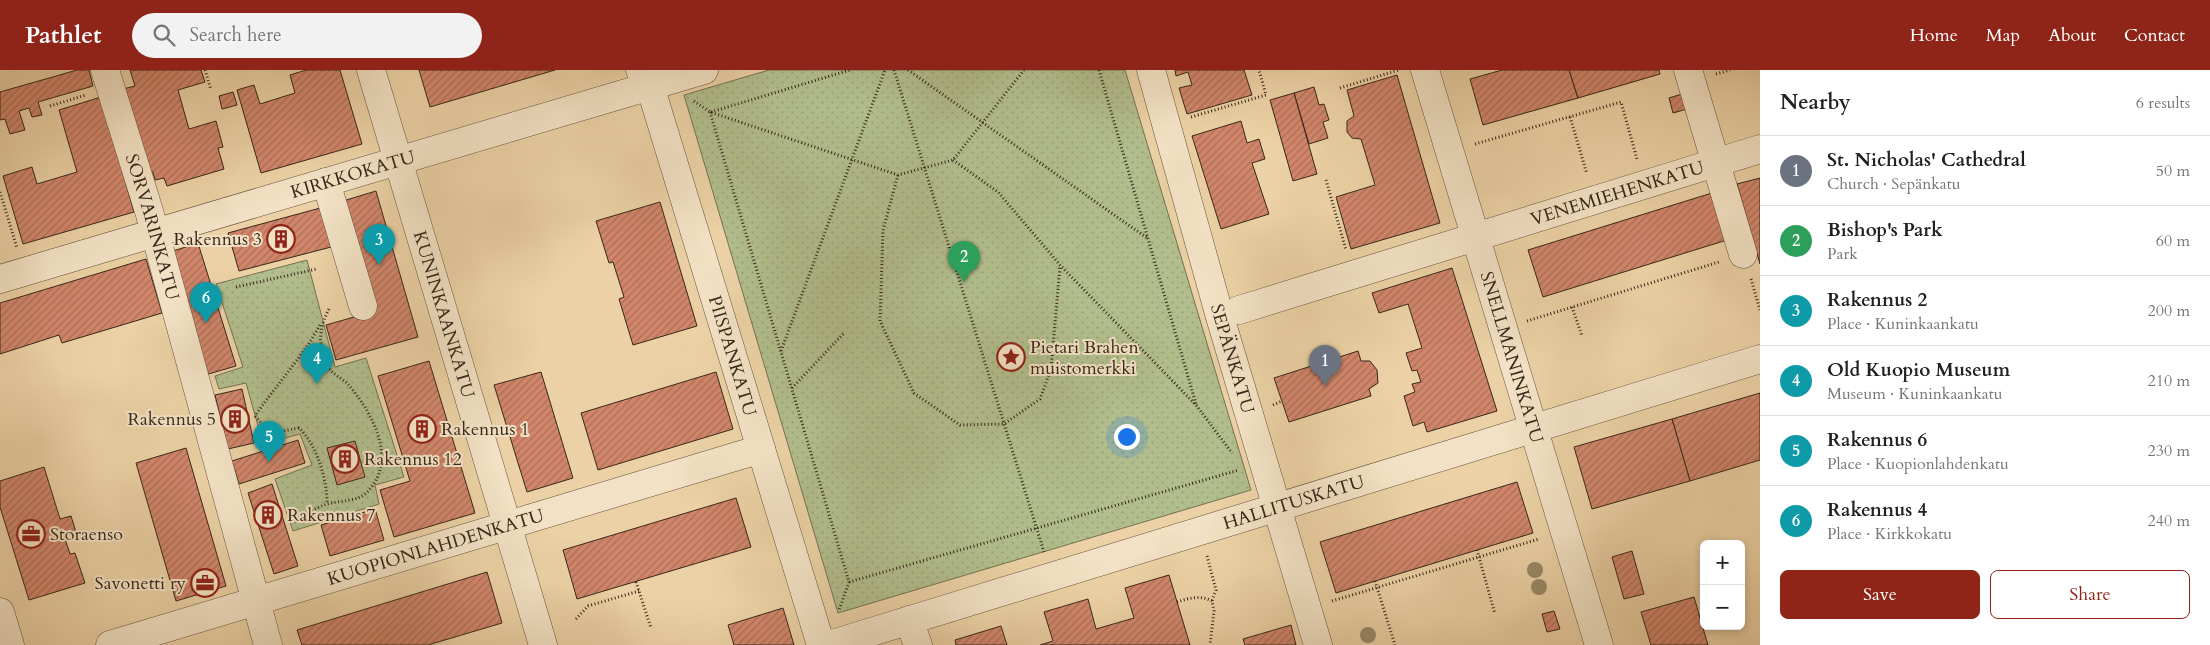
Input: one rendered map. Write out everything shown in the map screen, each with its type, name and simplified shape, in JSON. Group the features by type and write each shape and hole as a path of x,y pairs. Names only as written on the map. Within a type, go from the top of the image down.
{"street":[{"name":"KUNINKAANKATU","path":"371,70 543,645"},
{"name":"KIRKKOKATU","path":"0,279 398,160 645,78 704,70"},
{"name":"SEPÄNKATU","path":"1151,70 1220,317 1318,645"},
{"name":"SNELLMANINKATU","path":"1425,70 1599,645"},
{"path":"1688,70 1743,254"},
{"name":"PIISPANKATU","path":"645,78 821,645"},
{"name":"SORVARINKATU","path":"108,79 155,233 268,645"},
{"name":"VENEMIEHENKATU","path":"1239,310 1760,149"},
{"path":"326,182 363,306"},
{"name":"HALLITUSKATU","path":"829,645 1760,359"},
{"name":"KUOPIONLAHDENKATU","path":"110,645 761,449"},
{"path":"0,612 10,645"},
{"path":"909,620 918,645"}],"path":[{"path":"205,70 211,90"},
{"path":"710,112 850,70"},
{"path":"781,352 885,70"},
{"path":"894,70 1044,552"},
{"path":"908,70 1148,238"},
{"path":"691,99 710,112 898,175 952,160 1024,70"},
{"path":"1099,70 1196,405"},
{"path":"1190,117 1266,95 1259,70"},
{"path":"1340,88 1400,70"},
{"path":"50,106 108,79"},
{"path":"1474,145 1621,102 1638,162"},
{"path":"710,112 849,582 838,613"},
{"path":"1570,117 1588,177"},
{"path":"952,160 998,192 1060,265 1196,405 1238,461"},
{"path":"898,175 883,230 880,321 914,393 960,425 1004,424 1040,399 1051,369 1060,265"},
{"path":"1326,180 1348,257"},
{"path":"0,192 18,251"},
{"path":"1522,323 1743,254 1760,310"},
{"path":"236,287 317,269"},
{"path":"1572,307 1582,336"},
{"path":"327,504 325,482 310,439 299,428 277,433 271,431 255,416 277,384 311,343 329,309"},
{"path":"294,522 307,512 327,504 361,497 370,490 378,476 382,456 372,419 361,400 344,380 329,369 320,342 321,325"},
{"path":"792,388 845,332"},
{"path":"849,582 1243,469"},
{"path":"1331,602 1547,536"},
{"path":"1477,550 1495,614"},
{"path":"1206,553 1216,590 1212,601 1214,610 1210,645"},
{"path":"1375,581 1396,645"},
{"path":"636,582 651,628"},
{"path":"576,619 588,606 639,591"},
{"path":"1177,602 1192,597 1205,597 1212,601"}],"green space":[{"path":"769,70 1125,70 1251,490 838,613 684,95"},
{"path":"307,260 335,367 366,358 404,477 375,485 379,504 293,531 275,479 312,465 300,434 263,444 246,383 219,389 215,376 243,367 216,284"}],"building":[{"path":"77,70 89,70 93,86 38,102 42,115 32,117 29,108 19,111 25,130 10,134 5,119 0,120 0,92"},
{"path":"130,70 201,70 205,82 178,90 189,129 216,121 223,147 218,148 224,169 167,186 164,178 155,180 153,172 147,173 123,89 135,86"},
{"path":"306,70 340,70 362,144 261,173 237,90 254,85 260,104 295,93 290,75"},
{"path":"419,70 555,70 430,107"},
{"path":"1175,70 1244,70 1252,95 1187,114 1179,88 1192,85 1188,72 1176,76"},
{"path":"1502,70 1569,70 1578,98 1483,125 1470,79"},
{"path":"1569,70 1659,70 1660,74 1578,98"},
{"path":"1397,75 1440,223 1351,249 1336,197 1375,185 1361,139 1352,138 1347,132 1347,121 1354,116 1347,90"},
{"path":"1314,87 1319,105 1324,104 1329,120 1323,122 1328,138 1309,144 1294,93"},
{"path":"233,92 237,105 222,109 219,96"},
{"path":"1294,93 1317,174 1293,181 1270,100"},
{"path":"1682,94 1687,109 1673,113 1669,98"},
{"path":"101,97 134,212 23,244 3,176 32,167 37,184 77,172 59,110"},
{"path":"1241,121 1247,143 1259,139 1265,159 1252,163 1269,214 1221,229 1192,136"},
{"path":"1760,178 1760,264 1737,184"},
{"path":"376,191 418,337 336,360 326,325 375,311 343,201"},
{"path":"1712,193 1727,240 1543,297 1528,250"},
{"path":"660,202 697,326 633,345 619,299 624,297 613,262 609,263 596,221"},
{"name":"Rakennus 3","path":"324,207 335,246 239,271 228,233"},
{"path":"198,243 236,366 205,375 167,253"},
{"path":"146,259 162,313 62,343 59,335 0,354 0,303"},
{"path":"1452,268 1497,411 1427,432 1424,422 1413,426 1404,396 1415,392 1412,384 1421,382 1417,370 1412,371 1406,353 1422,348 1408,304 1379,313 1372,293"},
{"path":"1358,351 1361,361 1370,361 1377,370 1378,383 1369,389 1371,396 1289,422 1274,378"},
{"name":"Rakennus 1","path":"429,361 475,513 394,537 380,490 410,481 378,376"},
{"path":"541,372 573,478 527,492 494,385"},
{"path":"716,372 733,429 598,470 581,413"},
{"name":"Rakennus 5","path":"242,389 254,443 228,449 215,395"},
{"path":"1760,393 1760,460 1690,481 1672,419"},
{"path":"1672,419 1690,481 1592,509 1574,447"},
{"path":"298,440 305,463 239,484 232,461"},
{"name":"Rakennus 12","path":"355,441 365,477 337,485 327,448"},
{"path":"186,448 226,586 176,601 136,463"},
{"path":"44,467 60,519 71,516 76,532 64,536 70,554 75,553 85,583 29,600 0,507 0,481"},
{"path":"1517,482 1533,533 1336,593 1320,542"},
{"name":"Rakennus 7","path":"272,484 298,566 274,574 248,493"},
{"path":"736,498 751,547 577,599 563,550"},
{"path":"375,509 384,540 330,556 321,525"},
{"path":"1632,551 1644,594 1624,599 1612,557"},
{"path":"487,572 502,623 428,645 302,645 297,630"},
{"path":"1169,575 1190,645 1040,645 1053,641 1044,612 1088,599 1096,629 1134,618 1125,588"},
{"path":"1694,597 1700,618 1700,630 1704,630 1708,645 1651,645 1641,612"},
{"path":"783,608 794,645 734,645 728,625"},
{"path":"1554,611 1560,629 1547,632 1542,614"},
{"path":"1291,625 1296,645 1245,645 1243,639"},
{"path":"1001,626 1007,645 956,645 955,640"}],"place":[{"name":"Rakennus 3","path":"281,239"},
{"name":"Rakennus 2","path":"379,265"},
{"name":"Bishop's Park","path":"964,282"},
{"name":"Rakennus 4","path":"206,323"},
{"name":"Pietari Brahen muistomerkki","path":"1011,357"},
{"name":"Old Kuopio Museum","path":"317,384"},
{"name":"St. Nicholas' Cathedral","path":"1325,386"},
{"name":"Rakennus 5","path":"235,419"},
{"name":"Rakennus 1","path":"422,429"},
{"name":"Rakennus 12","path":"345,459"},
{"name":"Rakennus 6","path":"269,462"},
{"name":"Rakennus 7","path":"268,515"},
{"name":"Storaenso","path":"31,534"},
{"name":"Savonetti ry","path":"205,583"}]}
